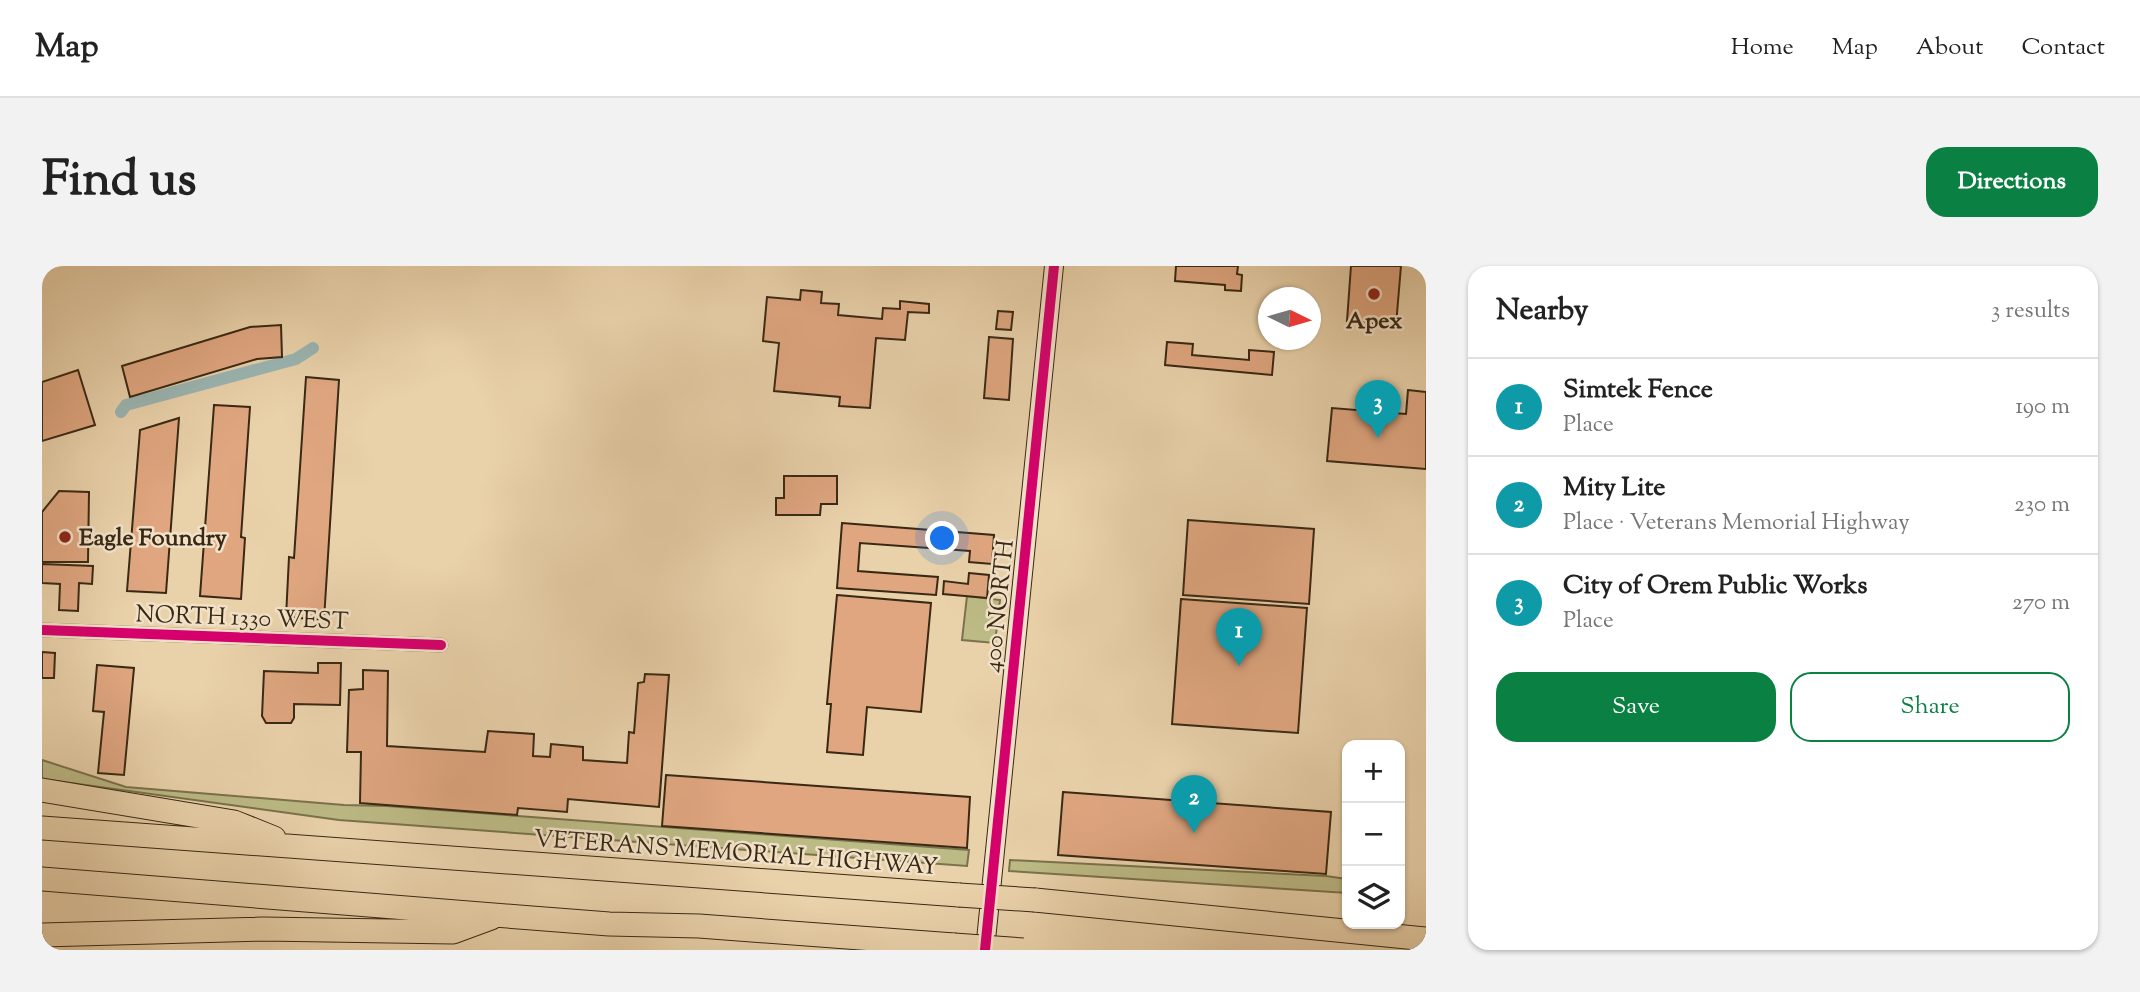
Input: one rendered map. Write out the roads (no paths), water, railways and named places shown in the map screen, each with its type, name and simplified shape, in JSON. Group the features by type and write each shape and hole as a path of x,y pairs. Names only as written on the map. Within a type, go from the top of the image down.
{"highway":[{"path":"42,790 234,822 290,845"},
{"name":"VETERANS MEMORIAL HIGHWAY","path":"42,828 1035,900 1426,939"},
{"path":"42,879 498,916 699,926 1023,950"},
{"path":"42,935 263,929 453,932 498,916"}],"main road":[{"name":"400 NORTH","path":"985,950 1054,266"}],"street":[{"name":"NORTH 1330 WEST","path":"42,630 441,645"}],"waterway":[{"path":"121,412 126,405 296,359 313,348"}],"place":[{"name":"Apex","path":"1374,294"},
{"name":"City of Orem Public Works","path":"1378,438"},
{"name":"Eagle Foundry","path":"65,537"},
{"name":"Simtek Fence","path":"1239,666"},
{"name":"Mity Lite","path":"1194,833"}]}
